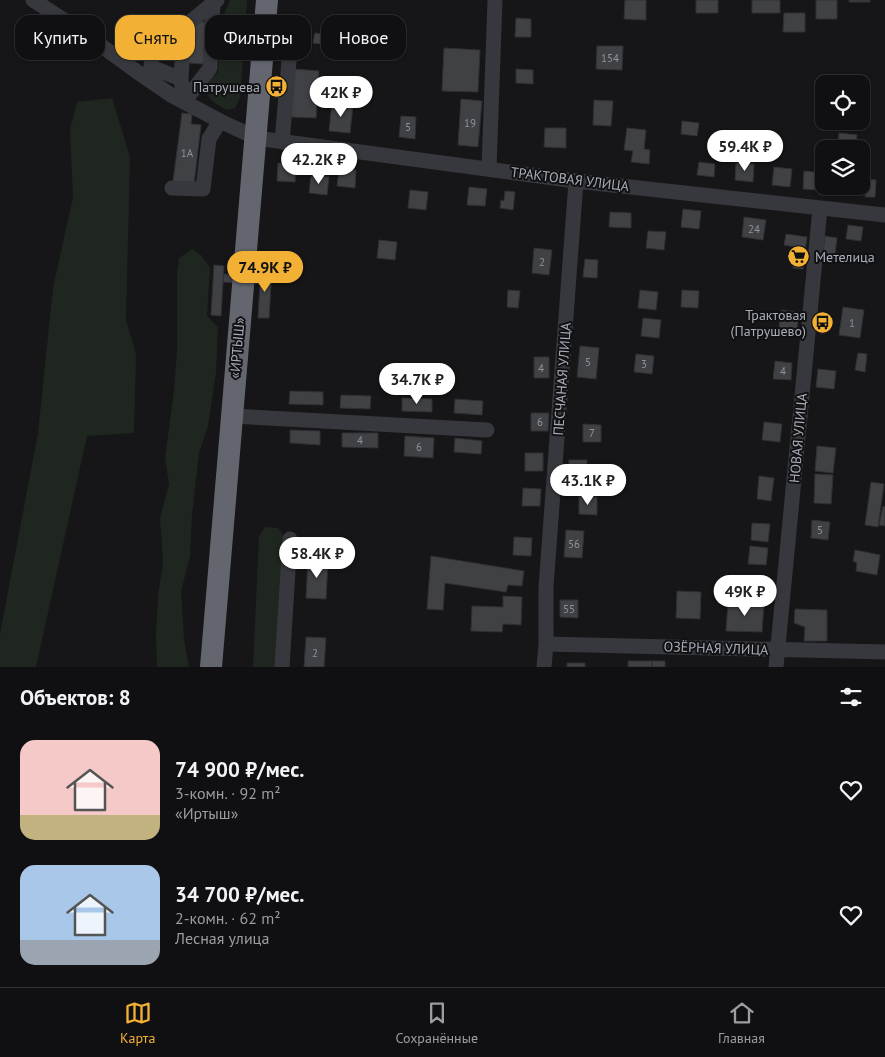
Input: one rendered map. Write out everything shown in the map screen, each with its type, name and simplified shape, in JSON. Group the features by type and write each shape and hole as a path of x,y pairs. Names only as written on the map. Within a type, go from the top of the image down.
{"highway":[{"name":"«ИРТЫШ»","path":"266,15 267,0"},
{"name":"«ИРТЫШ»","path":"210,667 263,60"}],"street":[{"name":"ТРАКТОВАЯ УЛИЦА","path":"33,0 184,102 256,138 576,181 885,215"},
{"path":"489,169 495,0"},
{"path":"184,102 210,68 215,2"},
{"path":"195,18 215,2"},
{"path":"152,60 151,67 181,79"},
{"path":"182,60 181,79 184,102"},
{"path":"282,142 289,60"},
{"path":"172,188 203,189 209,139 220,121"},
{"name":"ПЕСЧАНАЯ УЛИЦА","path":"544,667 546,587 576,181"},
{"name":"НОВАЯ УЛИЦА","path":"776,667 820,208"},
{"path":"232,416 487,430"},
{"path":"282,667 290,539"},
{"name":"ОЗЁРНАЯ УЛИЦА","path":"546,644 885,652"}],"shaded area":[{"path":"230,0 247,0 246,15 224,15"},
{"path":"219,60 243,60 240,98 235,108 227,110 214,103 207,94 207,83 218,72"},
{"path":"112,98 130,157 126,320 136,354 134,433 87,436 36,667 0,667 0,634 38,433 53,288 73,197 70,129 77,102"},
{"path":"192,249 201,255 210,268 207,316 218,327 216,372 208,426 199,453 192,514 190,556 181,592 184,639 189,667 157,667 158,596 163,562 160,518 169,484 165,458 174,391 177,350 177,272 179,258"},
{"path":"265,527 278,528 284,537 278,667 253,667 259,536"}],"building":[{"path":"625,0 646,0 646,20 624,19"},
{"path":"696,0 718,0 718,13 696,13"},
{"path":"752,0 780,0 780,13 752,13"},
{"path":"816,0 837,0 837,19 816,19"},
{"path":"849,0 870,0 870,2 849,2"},
{"path":"784,13 805,13 805,32 783,32"},
{"path":"516,18 531,19 531,37 515,37"},
{"path":"195,22 205,22 203,64 189,63 188,60 195,60"},
{"path":"315,33 321,34 321,44 313,43"},
{"path":"597,46 623,46 622,70 596,69"},
{"path":"444,48 480,50 478,92 442,91"},
{"path":"294,69 319,71 316,118 291,117"},
{"path":"516,69 533,70 533,84 516,83"},
{"path":"461,99 482,101 478,147 458,145"},
{"path":"594,100 613,101 611,126 593,125"},
{"path":"332,103 353,105 350,133 329,131"},
{"path":"182,113 192,114 191,124 201,125 194,184 173,181"},
{"path":"401,116 416,117 415,139 399,137"},
{"path":"682,121 699,123 697,136 681,134"},
{"path":"545,128 566,128 566,148 544,147"},
{"path":"627,128 646,130 644,149 650,150 649,164 631,162 633,151 624,150"},
{"path":"839,133 857,135 857,140 839,140"},
{"path":"699,162 715,164 714,177 697,175"},
{"path":"278,163 296,165 295,182 277,181"},
{"path":"736,163 754,164 753,182 735,180"},
{"path":"774,167 792,169 790,187 772,185"},
{"path":"339,169 356,170 355,188 337,186"},
{"path":"804,171 815,172 815,190 803,189"},
{"path":"311,176 329,177 327,195 309,193"},
{"path":"870,179 876,180 875,197 865,197 865,195 870,195"},
{"path":"469,187 487,189 485,206 467,205"},
{"path":"410,190 428,192 426,210 408,208"},
{"path":"505,191 515,192 513,210 500,208 501,200 504,201"},
{"path":"683,209 701,211 699,229 681,227"},
{"path":"610,212 631,213 631,228 609,227"},
{"path":"744,217 766,220 763,240 742,237"},
{"path":"848,225 863,227 861,241 846,239"},
{"path":"648,231 666,232 664,250 646,248"},
{"name":"Метелица","path":"786,234 807,237 803,269 793,268 796,247 784,245"},
{"path":"825,236 837,238 835,255 823,254"},
{"path":"379,240 397,242 395,260 377,258"},
{"path":"534,248 552,250 549,275 532,273"},
{"path":"585,259 598,260 597,278 583,277"},
{"path":"214,265 224,266 221,316 211,315"},
{"path":"261,267 272,268 269,318 258,318"},
{"path":"224,274 260,276 260,284 223,282"},
{"path":"508,290 520,291 518,308 507,307"},
{"path":"640,290 658,292 656,310 638,308"},
{"path":"682,290 699,291 698,308 681,307"},
{"path":"843,307 864,310 860,338 839,335"},
{"path":"781,310 799,312 797,330 779,328"},
{"path":"643,318 661,320 659,338 641,336"},
{"path":"580,346 599,348 596,379 577,377"},
{"path":"858,353 867,354 865,372 855,370"},
{"path":"636,354 654,356 652,374 634,372"},
{"path":"534,357 549,357 549,378 534,378"},
{"path":"775,361 792,363 791,380 773,379"},
{"path":"818,369 836,371 834,389 816,387"},
{"path":"290,391 323,392 323,405 289,404"},
{"path":"341,395 371,396 370,409 340,408"},
{"path":"402,398 432,399 432,412 402,411"},
{"path":"455,399 483,401 482,415 454,413"},
{"path":"531,413 549,413 548,431 531,431"},
{"path":"764,422 782,424 780,442 762,440"},
{"path":"583,424 601,425 601,442 583,442"},
{"path":"290,430 320,431 320,445 290,443"},
{"path":"342,433 378,433 378,448 342,447"},
{"path":"405,436 434,438 433,458 404,456"},
{"path":"455,438 482,441 481,454 454,452"},
{"path":"817,446 836,448 833,473 815,471"},
{"path":"525,453 543,453 543,471 525,471"},
{"path":"569,460 587,460 586,478 568,477"},
{"path":"815,474 833,475 831,504 814,503"},
{"path":"759,476 774,478 771,501 757,499"},
{"path":"871,482 884,484 878,527 865,525"},
{"path":"523,488 541,489 540,506 522,506"},
{"path":"579,496 597,497 597,515 579,514"},
{"path":"883,506 885,507 885,526 879,525"},
{"path":"812,520 830,522 828,540 811,538"},
{"path":"752,523 770,524 768,542 751,540"},
{"path":"566,530 584,531 582,558 564,557"},
{"path":"514,537 532,538 531,556 513,555"},
{"path":"750,546 768,548 766,565 748,564"},
{"path":"855,550 880,555 877,575 856,571 857,563 853,561"},
{"path":"431,556 524,571 522,586 508,585 506,592 445,583 443,610 427,609"},
{"path":"308,559 328,560 326,599 306,598"},
{"path":"677,591 701,592 700,619 676,618"},
{"path":"503,596 522,597 521,625 503,624 502,632 471,631 472,606 503,607"},
{"path":"560,600 578,600 578,618 560,617"},
{"path":"728,602 764,603 762,632 726,631"},
{"path":"795,609 827,610 827,641 804,641 805,627 794,623"},
{"path":"306,637 326,638 324,667 304,667"},
{"path":"628,661 652,661 652,667 628,667"},
{"path":"652,661 665,661 665,667 652,667"},
{"path":"567,663 585,663 585,667 567,667"}],"place":[{"name":"Патрушева","path":"276,87"},
{"name":"Метелица","path":"799,257"},
{"name":"Трактовая (Патрушево)","path":"822,323"}]}
